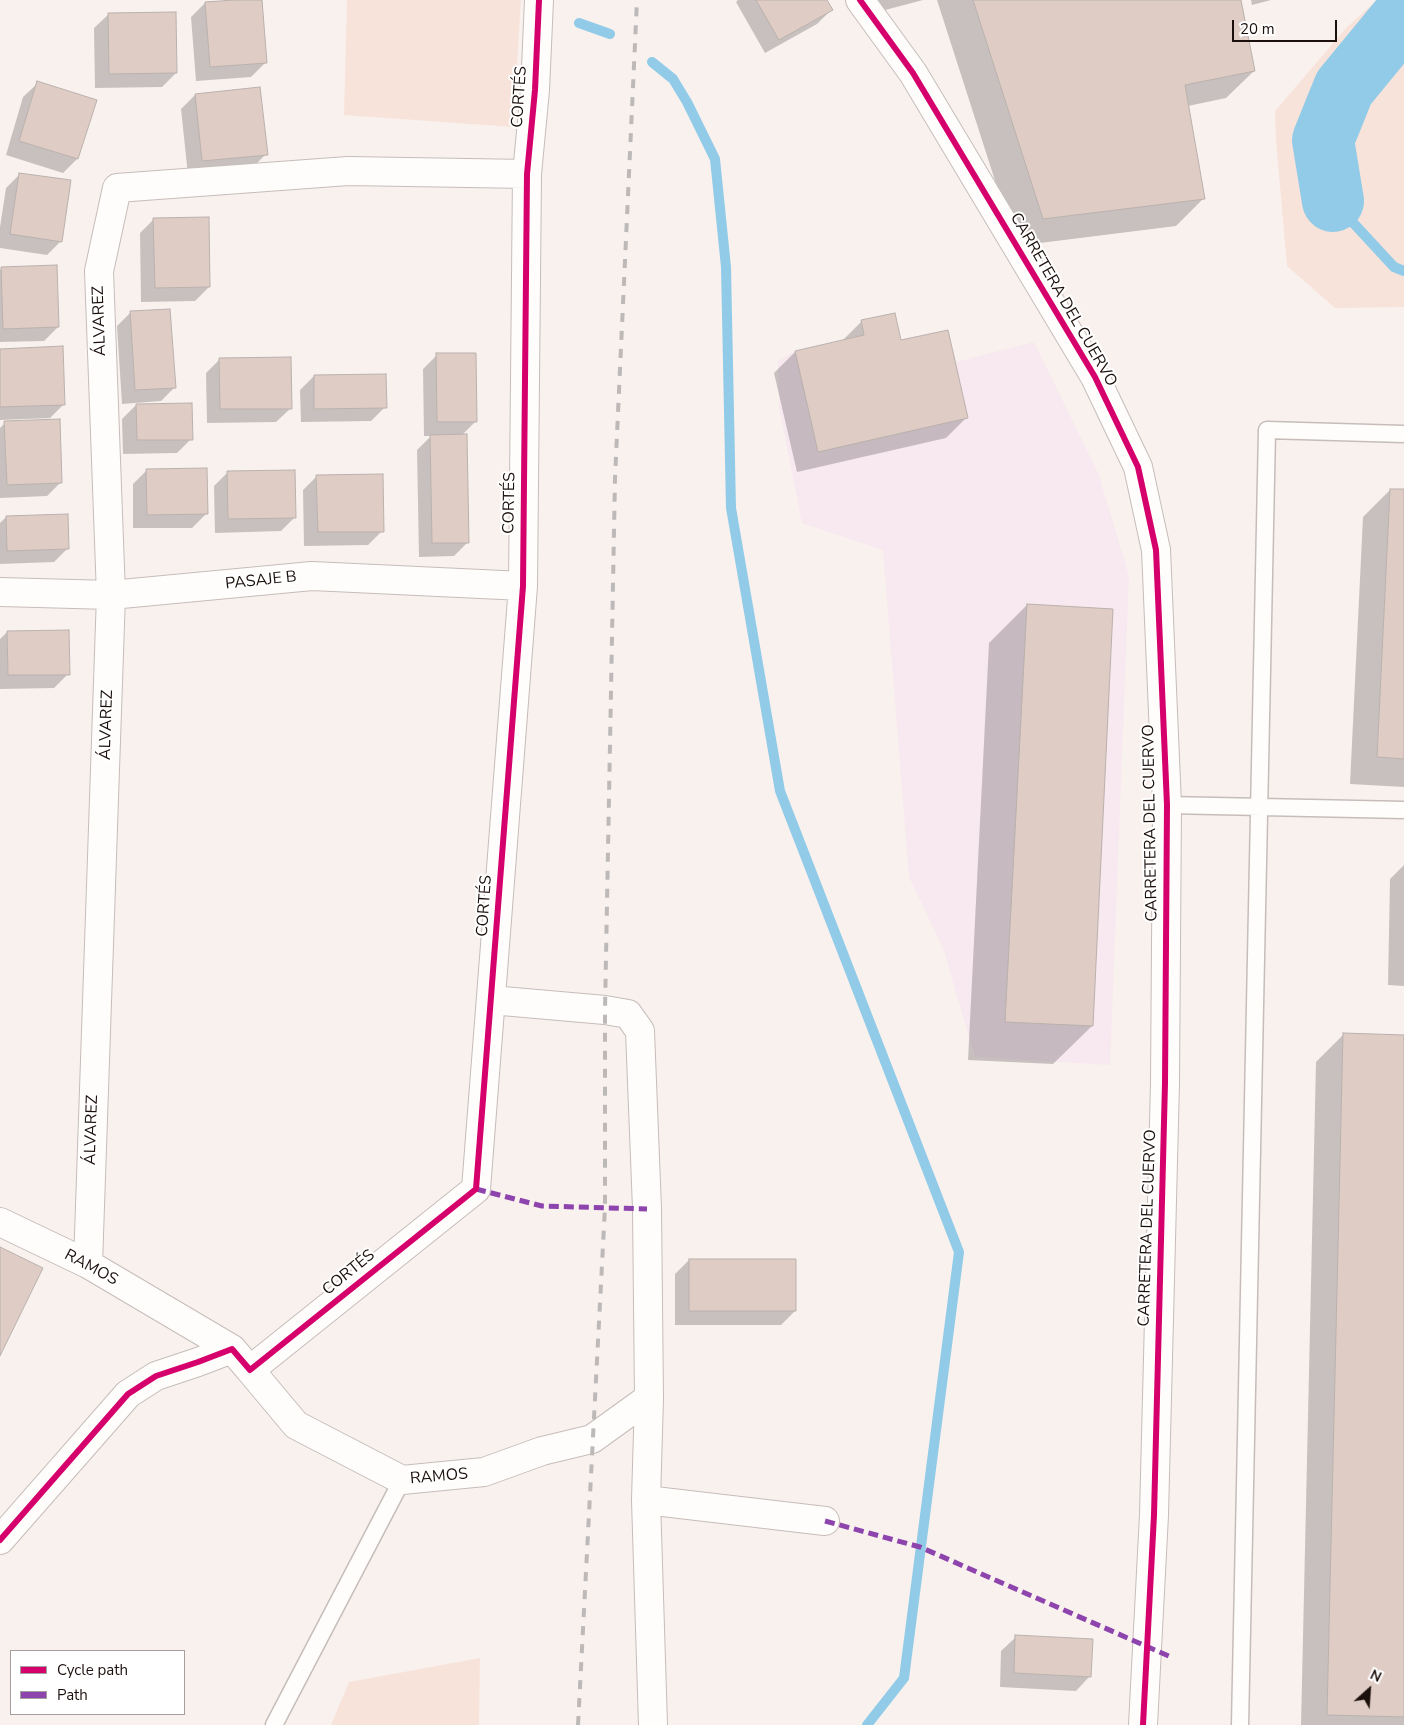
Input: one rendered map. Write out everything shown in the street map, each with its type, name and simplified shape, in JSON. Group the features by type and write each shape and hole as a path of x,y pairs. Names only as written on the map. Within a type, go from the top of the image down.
{"street":[{"name":"CORTÉS","path":"250,1370 476,1188 523,586 527,174 535,90 539,0"},
{"name":"CARRETERA DEL CUERVO","path":"860,0 913,74 1090,369 1138,467 1156,550 1167,805 1164,1142 1154,1515 1143,1725"},
{"name":"ÁLVAREZ","path":"88,1264 111,596 98,271 117,188 348,171 527,174"},
{"name":"PASAJE B","path":"0,592 111,596 312,576 523,586"},
{"path":"491,1000 605,1010 628,1014 640,1031 647,1209 649,1398 646,1500 653,1725"},
{"name":"RAMOS","path":"0,1222 88,1264 232,1349"},
{"path":"0,1540 128,1394 156,1376 232,1349 250,1370"},
{"name":"RAMOS","path":"250,1370 296,1425 402,1480 484,1472 542,1451 592,1439 649,1398"},
{"path":"646,1500 825,1521"}],"lane":[{"path":"1240,1725 1266,430 1404,434"},
{"path":"1167,805 1404,810"},
{"path":"274,1725 402,1480"}],"shaded area":[{"path":"347,0 521,0 513,127 344,115"},
{"path":"1377,0 1404,0 1404,307 1335,308 1287,266 1275,111 1347,27"},
{"path":"895,313 901,340 948,330 956,362 1034,342 1098,473 1129,576 1110,1065 975,1057 943,948 909,877 883,550 802,523 779,407 778,361 795,351 864,336 861,320"},
{"path":"480,1658 479,1725 331,1725 349,1682"}],"building":[{"path":"262,0 267,63 210,67 205,2"},
{"path":"756,0 827,0 833,10 779,40"},
{"path":"973,0 1241,0 1255,71 1185,85 1205,199 1043,219"},
{"path":"176,12 177,73 109,74 108,13"},
{"path":"37,81 97,100 78,159 19,141"},
{"path":"260,87 268,155 202,161 195,94"},
{"path":"19,173 71,180 62,242 10,234"},
{"path":"209,217 210,287 155,288 153,218"},
{"path":"57,265 59,327 3,329 1,267"},
{"path":"170,309 176,388 135,390 130,311"},
{"path":"895,313 901,340 948,330 968,418 818,452 795,351 864,335 861,320"},
{"path":"63,346 65,405 0,407 0,349"},
{"path":"436,353 476,353 477,422 437,422"},
{"path":"291,357 292,409 220,409 219,358"},
{"path":"386,374 387,408 314,409 314,375"},
{"path":"192,403 193,440 137,440 136,404"},
{"path":"60,419 62,483 7,485 4,421"},
{"path":"467,434 469,543 432,543 430,435"},
{"path":"207,468 208,514 147,515 146,469"},
{"path":"295,470 296,518 228,519 227,471"},
{"path":"383,474 384,532 318,532 316,475"},
{"path":"1390,489 1404,489 1404,759 1377,757"},
{"path":"68,514 69,549 7,551 6,516"},
{"path":"1027,604 1113,609 1093,1026 1005,1022"},
{"path":"69,630 70,675 8,675 7,631"},
{"path":"1343,1033 1404,1035 1404,1717 1327,1715"},
{"path":"0,1247 43,1268 0,1356"},
{"path":"689,1259 796,1259 796,1311 689,1311"},
{"path":"1015,1635 1093,1639 1091,1677 1014,1673"}],"waterway":[{"path":"1333,201 1323,140 1344,88 1404,15"},
{"path":"579,23 610,34"},
{"path":"652,62 673,79 687,102 715,159 726,267 731,508 780,791 959,1252 904,1678 867,1725"},
{"path":"1333,201 1394,267 1404,271"}],"railway":[{"path":"578,1725 605,1207 605,1010 615,478 637,0"}],"marked path":[{"path":"476,1189 542,1206 647,1209"},
{"path":"825,1521 920,1547 1171,1657"}],"cycle path":[{"path":"0,1540 128,1394 156,1376 232,1349 250,1370 476,1189 523,586 527,174 535,90 539,0"},
{"path":"860,0 913,73 1095,377 1138,467 1156,550 1167,805 1165,1083 1154,1515 1143,1725"}]}
